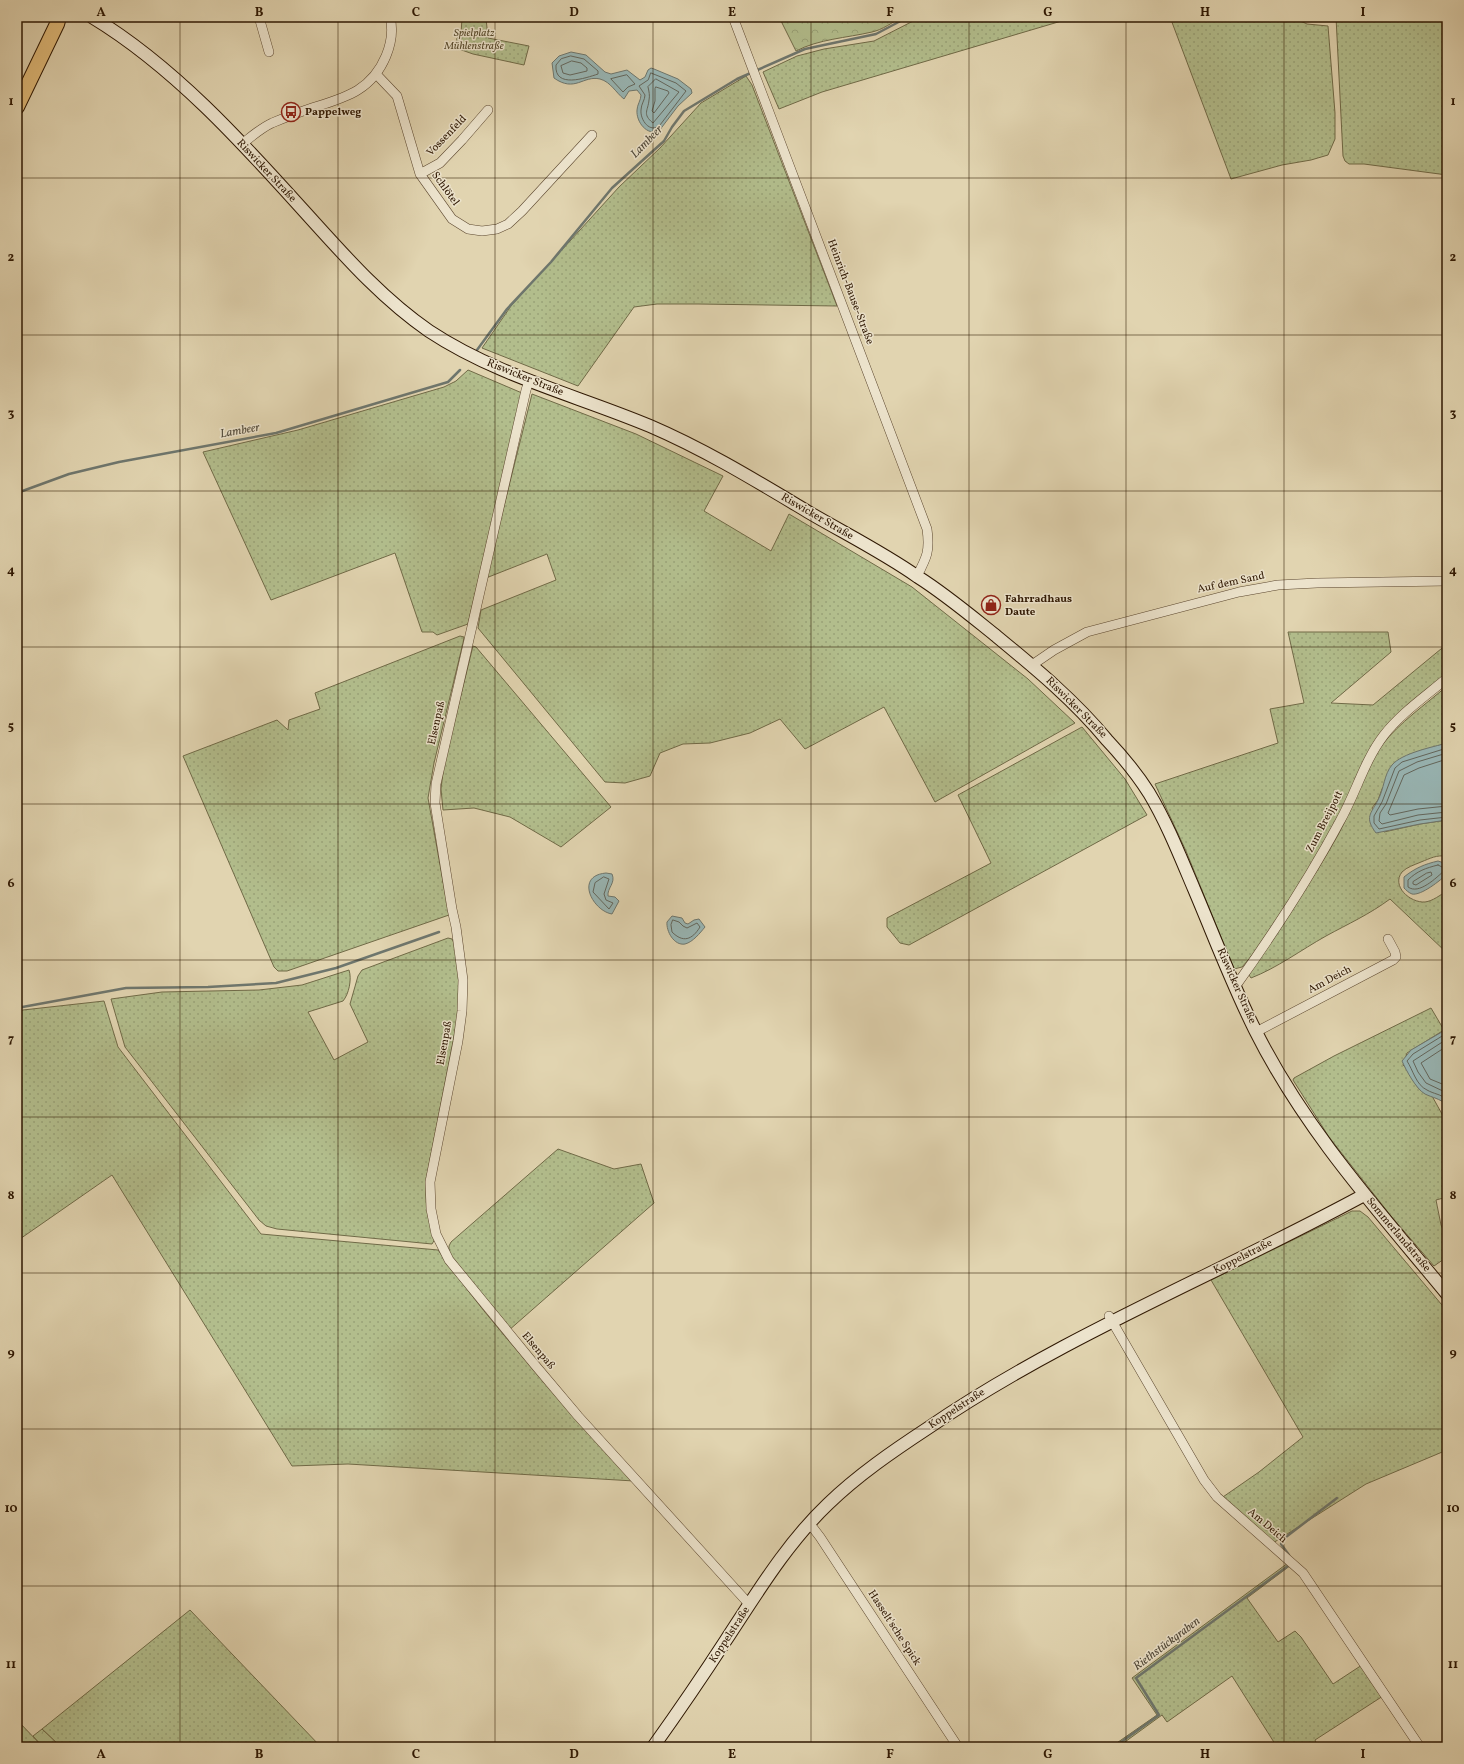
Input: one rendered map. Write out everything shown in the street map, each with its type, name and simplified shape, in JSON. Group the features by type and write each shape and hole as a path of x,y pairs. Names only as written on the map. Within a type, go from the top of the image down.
{"main road":[{"path":"17,107 59,17"}],"street":[{"name":"Riswicker Straße","path":"92,17 122,35 175,79 242,144 365,278 396,306 431,332 488,364 529,381 650,426 733,467 917,576 960,606 1032,665 1063,693 1105,736 1147,790 1173,838 1235,987 1256,1032 1281,1078 1319,1138 1364,1195"},
{"path":"259,17 269,52"},
{"path":"242,144 270,124 303,111 350,96 365,86 382,67 390,44 390,17"},
{"name":"Heinrich-Bause-Straße","path":"733,17 927,529 929,545 925,562 917,576"},
{"name":"Schlötel","path":"376,74 397,96 420,174 452,218 468,229 482,231 496,229 508,224 522,211 592,135"},
{"name":"Vossenfeld","path":"420,174 440,163 488,110"},
{"name":"Elsenpaß","path":"529,381 436,784 435,804 456,927 463,980 462,1011 458,1042 430,1182 431,1209 436,1234 441,1245 449,1260 468,1285 578,1416 749,1604"},
{"name":"Auf dem Sand","path":"1032,665 1054,650 1087,632 1239,592 1278,585 1447,581"},
{"name":"Zum Breijpott","path":"1235,987 1260,952 1317,863 1345,814 1363,768 1376,746 1394,724 1447,678"},
{"name":"Am Deich","path":"1256,1032 1393,960 1396,957 1395,952 1388,939"},
{"name":"Koppelstraße","path":"653,1747 692,1692 777,1563 828,1504 865,1472 995,1384 1111,1319 1364,1195"},
{"name":"Sommerlandstraße","path":"1364,1195 1447,1294"},
{"name":"Am Deich","path":"1111,1319 1204,1480 1217,1497 1303,1573 1420,1747"},
{"name":"Hasselt'sche Spick","path":"810,1524 958,1747"}],"green space":[{"name":"Spielplatz Mühlenstraße","path":"462,17 486,18 488,38 529,46 524,65 473,54 456,48 457,38 461,35"},
{"path":"779,17 902,17 876,31 823,41 796,51"},
{"path":"921,17 1075,17 822,92 779,109 763,72 797,56 824,49 874,41"},
{"path":"1170,17 1292,17 1307,24 1328,26 1335,113 1335,139 1328,155 1311,160 1282,165 1231,179"},
{"path":"1336,17 1447,17 1447,175 1364,164 1349,164 1345,161 1343,156"},
{"path":"746,76 752,85 837,306 657,304 634,307 578,386 482,348 511,306 619,187 660,148 701,103"},
{"path":"468,370 522,393 468,624 437,635 433,632 422,632 395,553 271,600 203,452 298,430 444,387 456,381"},
{"path":"532,394 636,434 723,476 704,511 771,551 789,514 912,587 1028,679 1075,723 935,802 884,707 805,749 780,719 750,733 710,743 683,744 660,753 650,776 625,783 605,782 478,628 481,610 556,580 547,554 486,578"},
{"path":"1288,632 1388,632 1391,652 1331,703 1373,705 1447,644 1447,675 1401,715 1349,796 1316,860 1255,952 1242,967 1234,969 1186,851 1155,784 1278,743 1270,709 1304,703"},
{"path":"460,636 464,637 463,643 434,763 428,798 449,915 287,971 278,971 274,967 183,756 277,720 288,730 289,720 320,709 315,693"},
{"path":"473,646 476,647 611,807 561,847 510,817 474,808 443,810 441,789 444,764"},
{"path":"1447,686 1447,743 1400,759 1382,789 1378,800 1372,808 1384,832 1447,820 1447,856 1434,857 1408,867 1399,877 1399,883 1400,888 1408,897 1419,902 1431,900 1447,891 1447,953 1390,899 1367,914 1326,936 1280,964 1251,978 1249,975 1251,970 1307,887 1338,835 1364,777 1382,745 1405,721"},
{"path":"1082,727 1125,779 1147,815 909,945 900,943 887,927 887,918 991,863 958,795"},
{"path":"448,938 452,939 454,943 459,975 459,1011 427,1175 427,1207 435,1239 432,1244 277,1229 266,1226 259,1220 125,1047 111,999 162,992 259,990 302,985 349,970 349,986 343,1001 308,1012 334,1060 368,1042 350,1004 358,976 362,970"},
{"path":"104,1001 118,1047 261,1234 438,1250 460,1281 508,1340 634,1481 348,1464 292,1466 112,1175 17,1241 17,1013 23,1010"},
{"path":"1431,1008 1444,1030 1407,1053 1403,1065 1421,1091 1432,1096 1447,1123 1447,1197 1436,1200 1441,1225 1447,1238 1447,1257 1434,1266 1391,1216 1329,1137 1293,1080 1294,1078 1334,1056"},
{"path":"558,1149 614,1169 641,1164 654,1203 508,1331 449,1256 449,1246 451,1242"},
{"path":"1352,1211 1360,1211 1368,1217 1447,1311 1447,1450 1366,1484 1273,1543 1220,1499 1259,1472 1303,1437 1211,1280"},
{"path":"1288,1563 1291,1565 1247,1598 1278,1642 1295,1631 1301,1637 1333,1684 1362,1665 1383,1696 1315,1740 1318,1747 1277,1747 1232,1676 1167,1722 1162,1715 1118,1747 1111,1747 1157,1715 1132,1678"},
{"path":"190,1610 321,1747 61,1747 42,1729"},
{"path":"17,1720 43,1747 17,1747"},
{"path":"42,1729 61,1747 43,1747 33,1736"}],"water":[{"path":"571,52 586,55 605,72 611,74 627,70 640,80 645,77 648,70 651,68 654,69 678,79 691,89 692,93 678,106 659,131 650,132 643,127 638,119 637,108 641,95 637,90 629,91 624,99 604,80 594,78 578,83 568,84 554,78 552,63 559,56"},
{"path":"1447,743 1447,820 1376,833 1370,823 1370,816 1380,796 1387,773 1392,765 1410,754"},
{"path":"1438,861 1447,866 1447,874 1440,880 1431,887 1416,894 1411,894 1404,888 1404,877 1420,867"},
{"path":"606,873 612,874 613,877 608,896 615,897 619,901 612,914 605,912 599,907 590,894 589,886 591,880 596,876"},
{"path":"672,916 682,918 685,923 688,924 699,919 705,927 691,941 685,944 677,943 669,933 667,926 667,922"},
{"path":"1447,1029 1447,1105 1422,1092 1412,1079 1402,1061 1411,1050"}],"waterway":[{"name":"Lambeer","path":"477,350 507,309 551,262 612,188 664,141 684,111 737,79 805,49 876,34 908,17"},
{"name":"Lambeer","path":"17,493 69,474 119,462 276,433 448,382 460,370"},
{"path":"17,1008 126,988 208,987 276,983 336,968 439,932"},
{"name":"Riethstückgraben","path":"1289,1555 1281,1544 1282,1540 1337,1498"},
{"name":"Riethstückgraben","path":"1114,1747 1159,1715 1136,1678 1288,1566"}],"place":[{"name":"Pappelweg","path":"291,112"},
{"name":"Fahrradhaus Daute","path":"991,605"}]}
